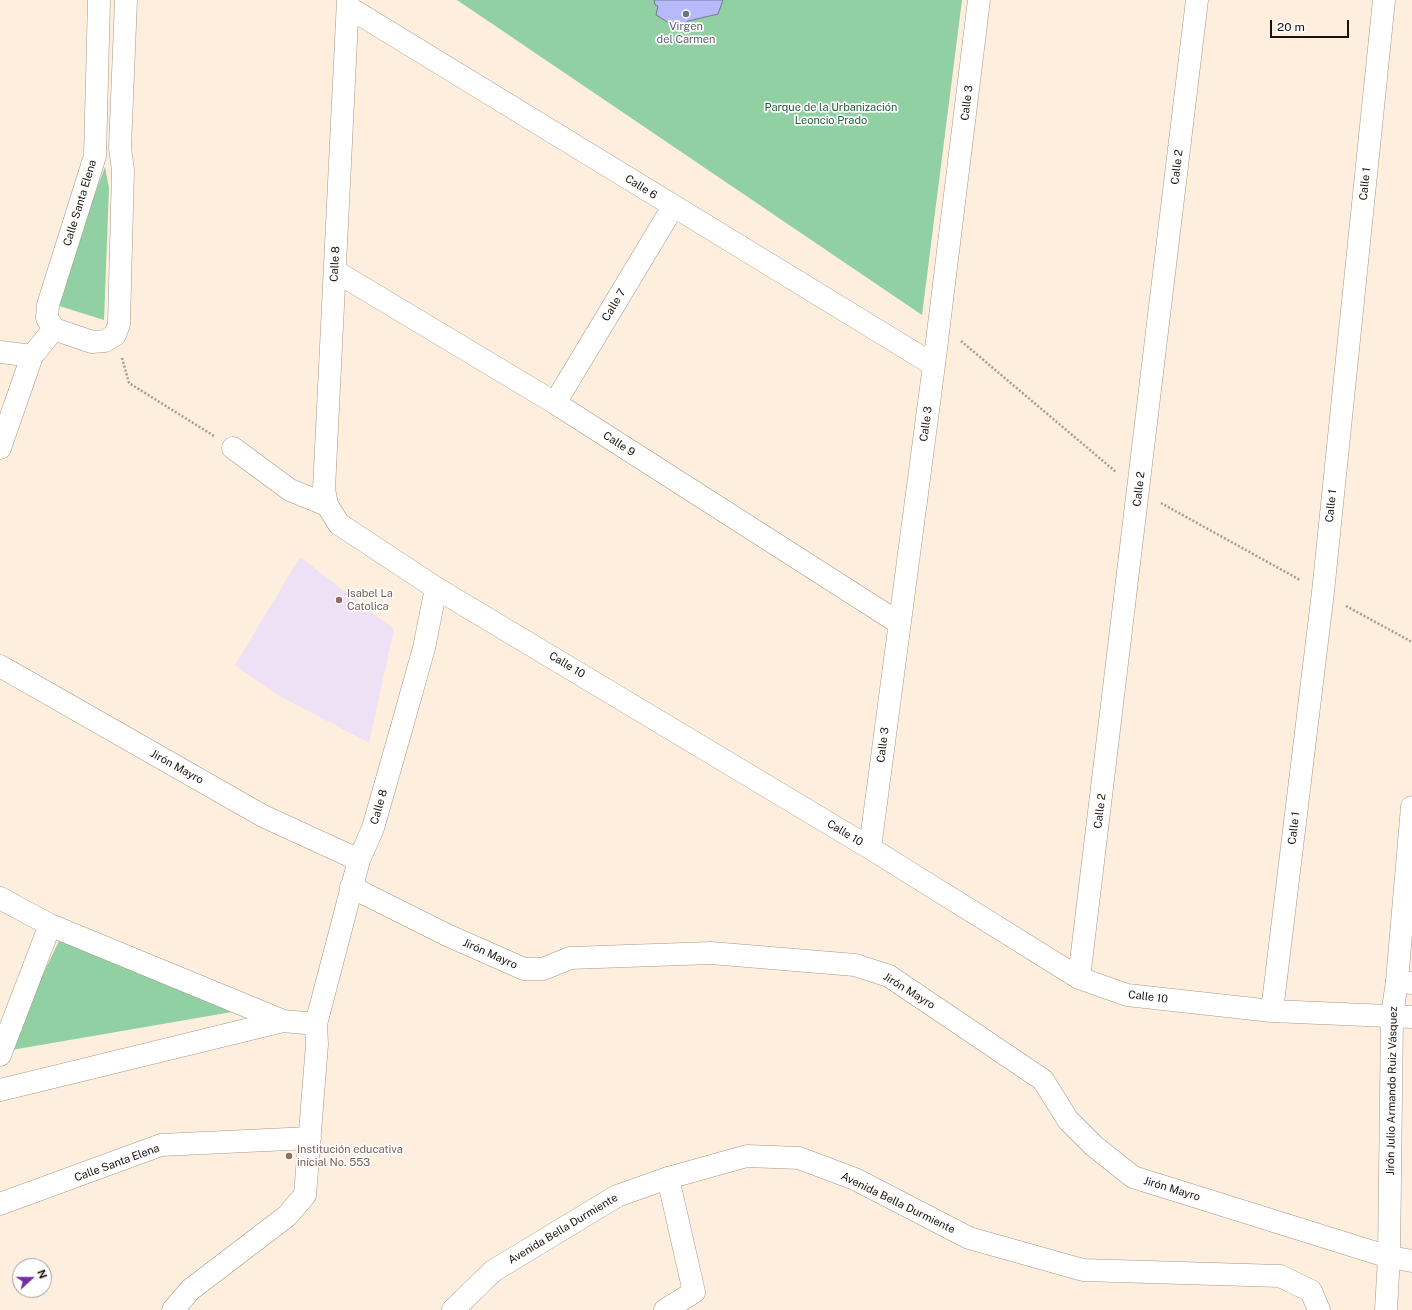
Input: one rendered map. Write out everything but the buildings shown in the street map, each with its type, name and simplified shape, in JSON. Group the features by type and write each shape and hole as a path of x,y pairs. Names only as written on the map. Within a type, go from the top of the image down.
{"street":[{"name":"Calle Santa Elena","path":"54,329 47,318 48,305 95,156 99,0"},
{"path":"0,448 32,356 54,329 92,342 105,342 115,335 119,324 123,170 120,143 126,0"},
{"name":"Calle 3","path":"870,848 940,322 979,0"},
{"name":"Calle 2","path":"1079,978 1139,492 1197,0"},
{"name":"Calle 1","path":"1272,1011 1323,592 1384,0"},
{"name":"Calle 6","path":"348,4 673,207 934,365"},
{"name":"Calle 8","path":"339,524 327,505 324,489 348,4"},
{"name":"Calle 7","path":"555,403 673,207"},
{"name":"Calle 9","path":"335,271 555,403 899,623"},
{"path":"0,352 32,356"},
{"path":"233,448 290,490 327,505"},
{"name":"Calle 10","path":"339,524 436,588 870,848 1079,978 1127,995 1272,1011 1402,1017"},
{"name":"Calle 8","path":"173,1310 190,1290 287,1216 305,1195 317,1044 316,1024 351,886 359,860 373,828 424,648 436,588"},
{"name":"Jirón Mayro","path":"0,666 263,816 359,860"},
{"name":"Jirón Julio Armando Ruiz Vásquez","path":"1388,1257 1404,982 1412,807"},
{"name":"Jirón Mayro","path":"351,886 447,935 524,969 543,969 570,958 711,953 855,965 889,976 1043,1080 1068,1120 1094,1146 1133,1177 1388,1257 1412,1261"},
{"path":"0,898 50,925 283,1021 316,1024"},
{"path":"0,1055 50,925"},
{"path":"0,1090 283,1021"},
{"name":"Calle Santa Elena","path":"0,1204 161,1146 310,1138"},
{"name":"Avenida Bella Durmiente","path":"453,1310 493,1271 617,1196 668,1178 747,1156 799,1158 855,1179 969,1238 1083,1270 1280,1276 1311,1291 1319,1310"},
{"path":"665,1310 694,1292 668,1178"},
{"path":"1386,1310 1388,1257"}],"path":[{"path":"940,322 1139,492 1412,642"},
{"path":"115,335 129,383 233,448"}],"shaded area":[{"path":"300,557 394,629 369,743 274,693 235,665"}],"green space":[{"name":"Parque de la Urbanización Leoncio Prado","path":"457,0 962,0 922,315"},
{"path":"105,167 109,188 104,320 53,304"},
{"path":"60,939 232,1012 6,1051"}],"place":[{"name":"Virgen del Carmen","path":"686,14"},
{"name":"Isabel La Catolica","path":"339,600"},
{"name":"Institución educativa inicial No. 553","path":"289,1156"}]}
